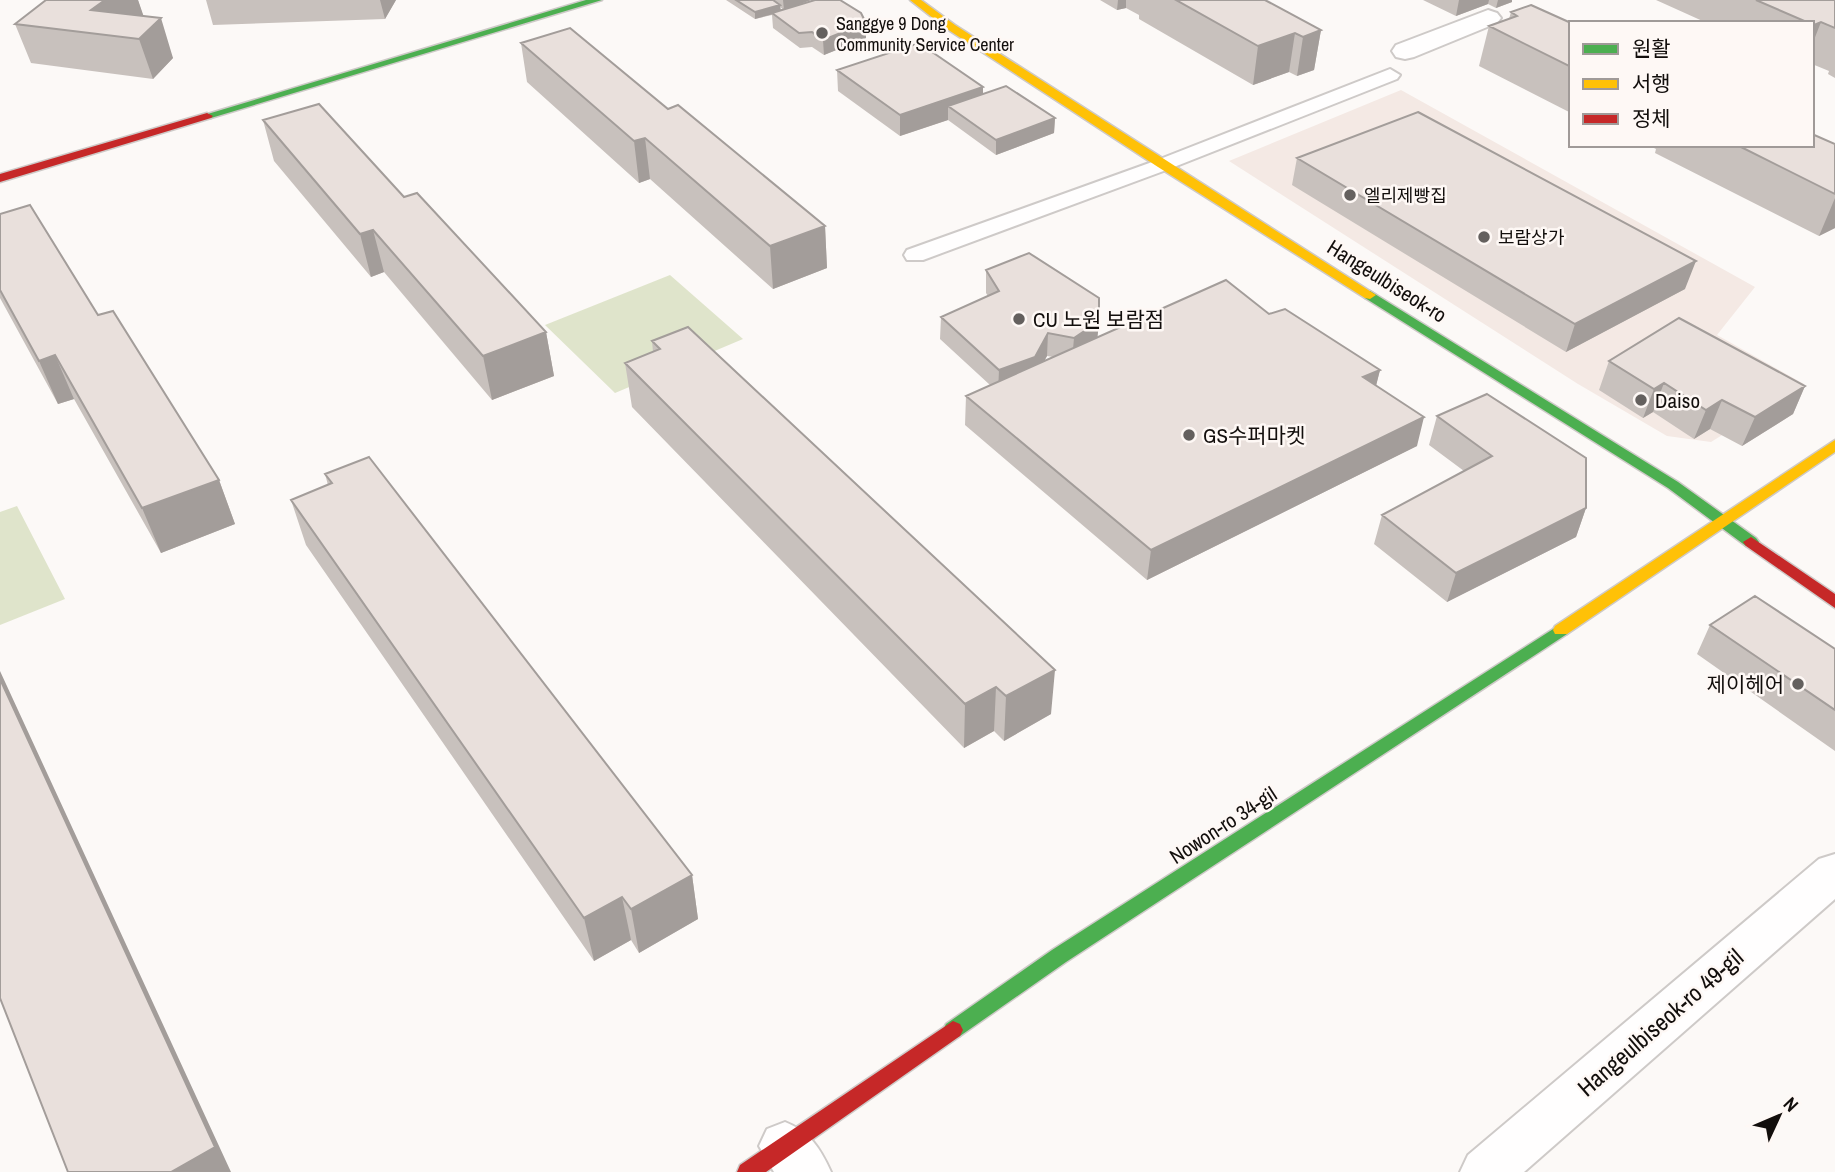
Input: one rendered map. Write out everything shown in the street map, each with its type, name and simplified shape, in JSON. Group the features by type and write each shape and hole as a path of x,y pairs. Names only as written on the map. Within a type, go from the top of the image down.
{"street":[{"path":"0,178 597,0"},
{"name":"Hangeulbiseok-ro","path":"915,0 962,34 1162,165 1725,520 1835,601"},
{"path":"1405,51 1489,18"},
{"name":"Nowon-ro 34-gil","path":"779,1163 1059,957 1633,583 1835,445"},
{"name":"Hangeulbiseok-ro 49-gil","path":"1486,1172 1835,872"}],"lane":[{"path":"915,255 1162,165 1390,75"}],"shaded area":[{"path":"1401,90 1755,287 1717,335 1804,384 1711,442 1667,436 1578,384 1229,161"}],"green space":[{"path":"670,275 743,339 615,393 545,325"},
{"path":"17,506 65,599 0,625 0,512"}],"building":[{"path":"46,0 105,0 91,10 161,18 139,39 15,24"},
{"path":"736,0 773,0 780,5 755,12"},
{"path":"815,0 840,0 861,13 866,23 823,40 812,32 799,33 772,13"},
{"path":"1176,0 1265,0 1321,30 1303,37 1295,33 1258,46"},
{"path":"1756,0 1835,0 1835,28 1821,22 1814,25 1814,21 1804,21"},
{"path":"1531,5 1569,22 1569,66 1489,26 1517,16 1511,12"},
{"path":"570,28 668,109 678,105 825,226 770,246 645,138 634,141 521,43"},
{"path":"919,43 983,87 900,115 837,70"},
{"path":"1006,86 1055,118 996,140 948,106"},
{"path":"319,104 404,197 417,193 546,332 483,356 373,230 360,234 263,120"},
{"name":"보람상가","path":"1418,112 1696,261 1575,324 1297,158"},
{"path":"1814,135 1835,144 1835,194 1741,147 1814,147"},
{"path":"30,205 98,315 113,311 219,480 142,508 55,355 39,361 0,290 0,214"},
{"path":"1029,253 1099,298 1099,321 1074,338 1048,333 1035,357 999,370 941,317 999,291 986,270"},
{"name":"GS수퍼마켓","path":"1226,280 1269,314 1285,309 1380,370 1363,377 1424,417 1151,550 966,396"},
{"path":"1679,318 1805,386 1755,417 1722,400 1706,410 1664,383 1654,389 1609,361"},
{"path":"688,327 1055,670 1006,696 996,687 965,704 625,363 660,349 652,341"},
{"path":"1487,394 1586,458 1586,508 1456,573 1382,515 1492,456 1437,416"},
{"path":"369,457 692,875 631,909 622,897 584,918 291,500 332,483 325,474"},
{"path":"1755,596 1835,649 1835,710 1710,625"},
{"path":"0,679 215,1147 171,1172 68,1172 0,998"}],"traffic: fast":[{"path":"207,116 597,0"},
{"path":"1370,295 1673,485 1751,542"},
{"path":"953,1030 1059,956 1561,630"}],"traffic: slow":[{"path":"915,0 951,27 1162,165 1370,295"},
{"path":"1561,630 1835,445"}],"traffic: jam":[{"path":"0,178 207,116"},
{"path":"1751,542 1835,602"},
{"path":"748,1172 953,1030"}],"place":[{"name":"Sanggye 9 Dong Community Service Center","path":"822,33"},
{"name":"엘리제빵집","path":"1350,195"},
{"name":"보람상가","path":"1484,237"},
{"name":"CU 노원 보람점","path":"1019,319"},
{"name":"Daiso","path":"1641,400"},
{"name":"GS수퍼마켓","path":"1189,435"},
{"name":"제이헤어","path":"1798,684"}]}
